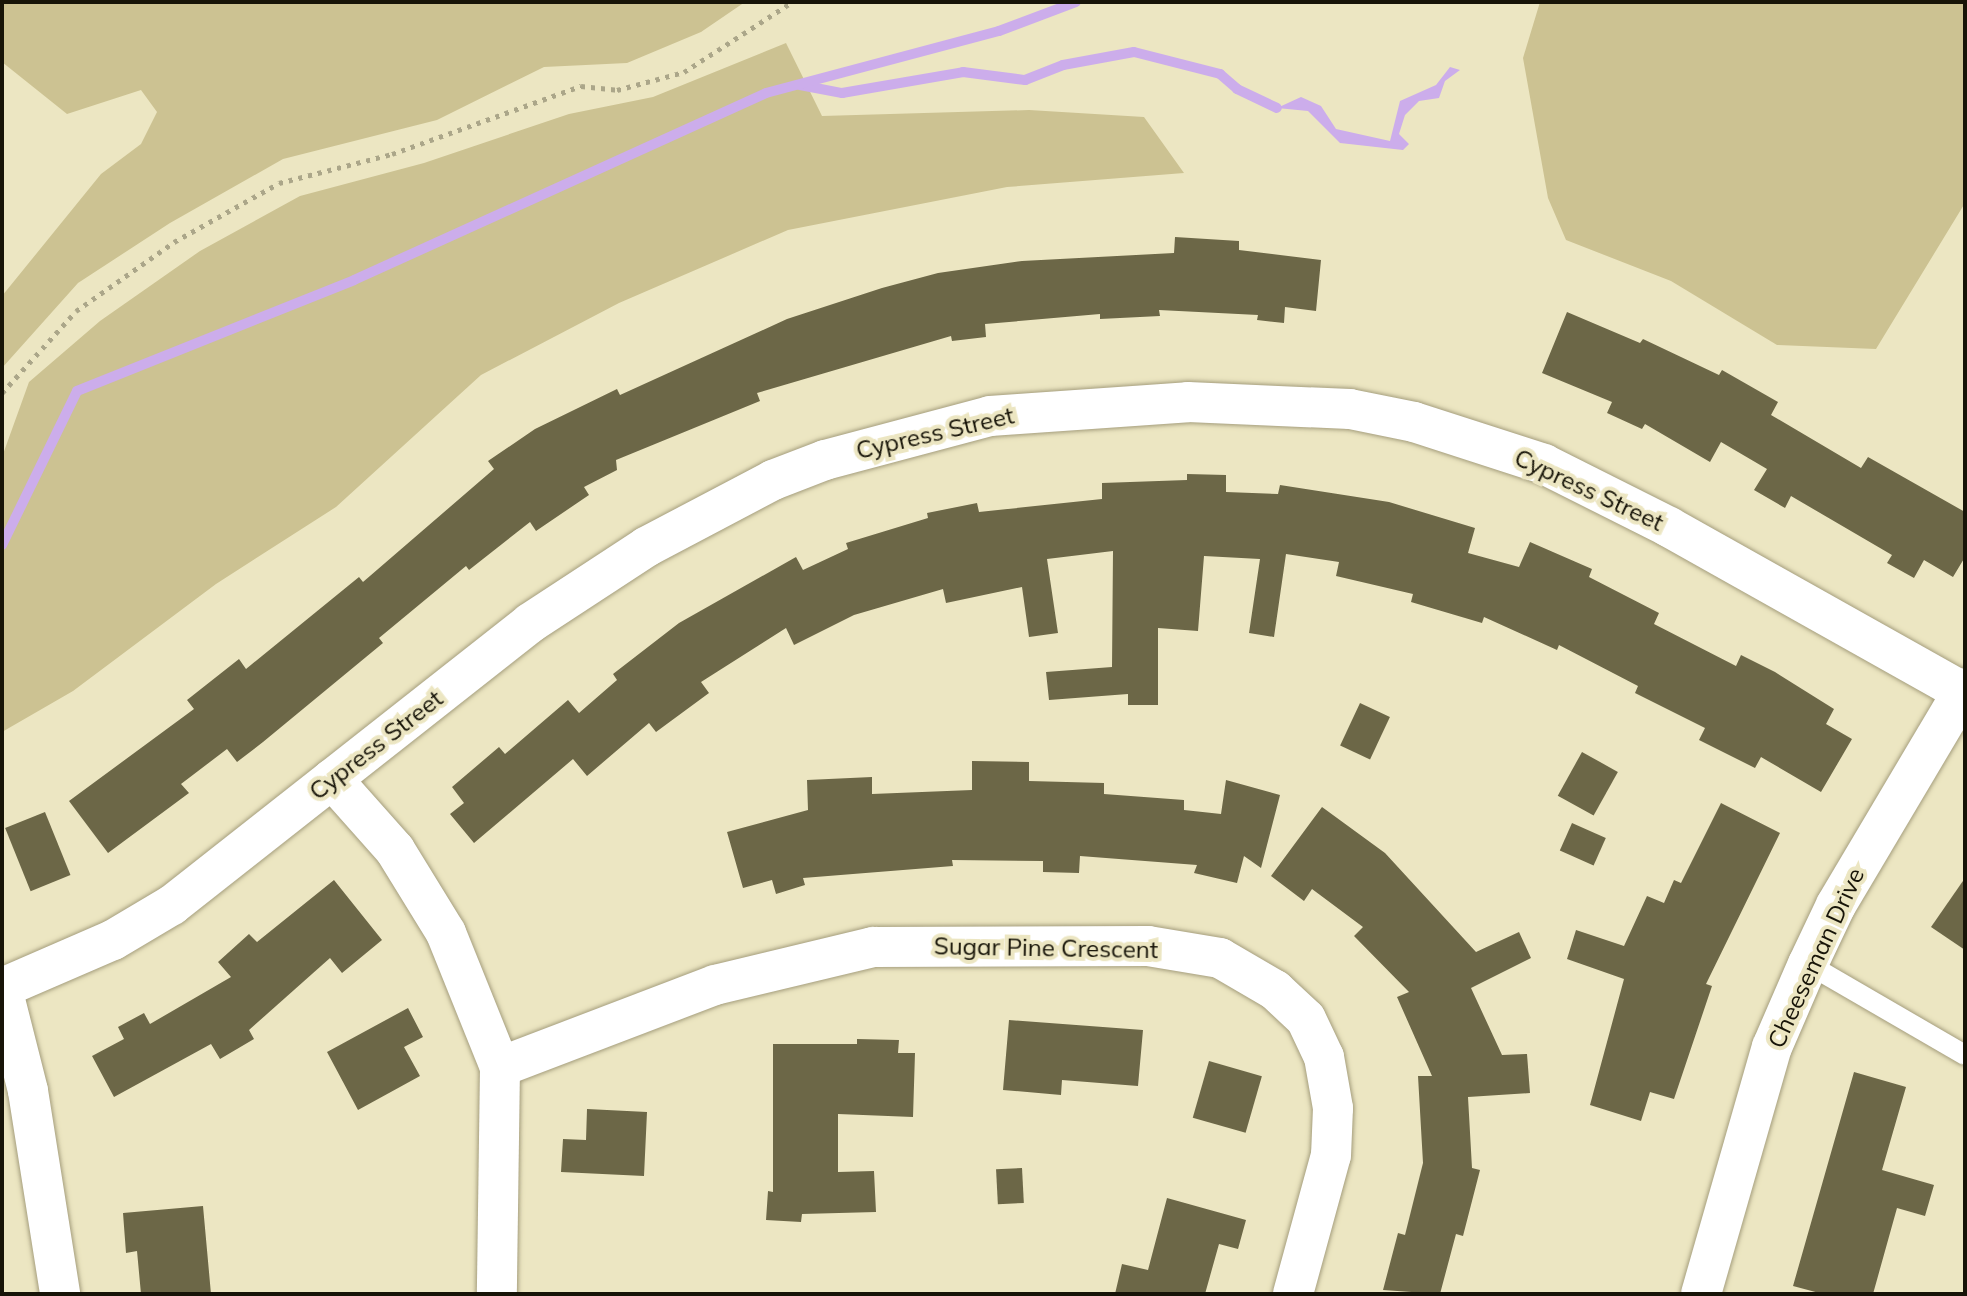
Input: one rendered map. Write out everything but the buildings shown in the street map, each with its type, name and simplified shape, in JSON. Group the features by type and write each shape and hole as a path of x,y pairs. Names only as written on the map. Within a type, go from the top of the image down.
{"street":[{"name":"Cypress Street","path":"2,988 113,940 172,905 530,623 646,547 773,480 881,441 990,416 1117,405 1350,409 1414,422 1544,464 1669,527 1964,690"},
{"name":"Cheeseman Drive","path":"1701,1294 1772,1047 1808,964 1836,905 1964,690"},
{"path":"332,779 395,850 446,933 500,1067 497,1294"},
{"name":"Sugar Pine Crescent","path":"500,1067 715,985 873,947 1148,946 1220,958 1285,1000 1306,1019 1324,1057 1333,1108 1331,1155 1293,1294"},
{"path":"2,988 28,1091 60,1294"}],"lane":[{"path":"1808,964 1965,1055"}],"path":[{"path":"2,393 76,311 174,242 279,183 392,154 581,86 617,90 684,72 792,2"}],"shaded area":[{"path":"2,2 745,2 701,32 627,63 544,67 437,120 283,159 170,223 78,283 2,368 2,296 101,174 141,144 157,112 141,90 67,114 2,62"},
{"path":"1540,2 1965,2 1965,203 1876,349 1777,345 1671,281 1566,240 1548,198 1523,58"},
{"path":"786,43 822,116 1029,110 1144,117 1184,173 1007,187 788,230 619,303 481,375 336,507 216,584 73,691 2,732 2,457 29,382 100,321 200,251 300,196 424,163 569,114 653,97"},
{"path":"1450,67 1460,70 1445,81 1439,98 1419,101 1405,115 1399,134 1409,144 1403,150 1340,143 1308,111 1277,108 1301,97 1321,106 1336,129 1390,141 1400,101 1436,85"}],"waterway":[{"path":"2,545 77,391 354,280 766,93 999,31 1076,2"},
{"path":"800,85 842,93 963,72 1025,80 1063,65 1134,52 1220,74 1237,89 1277,108"}]}
